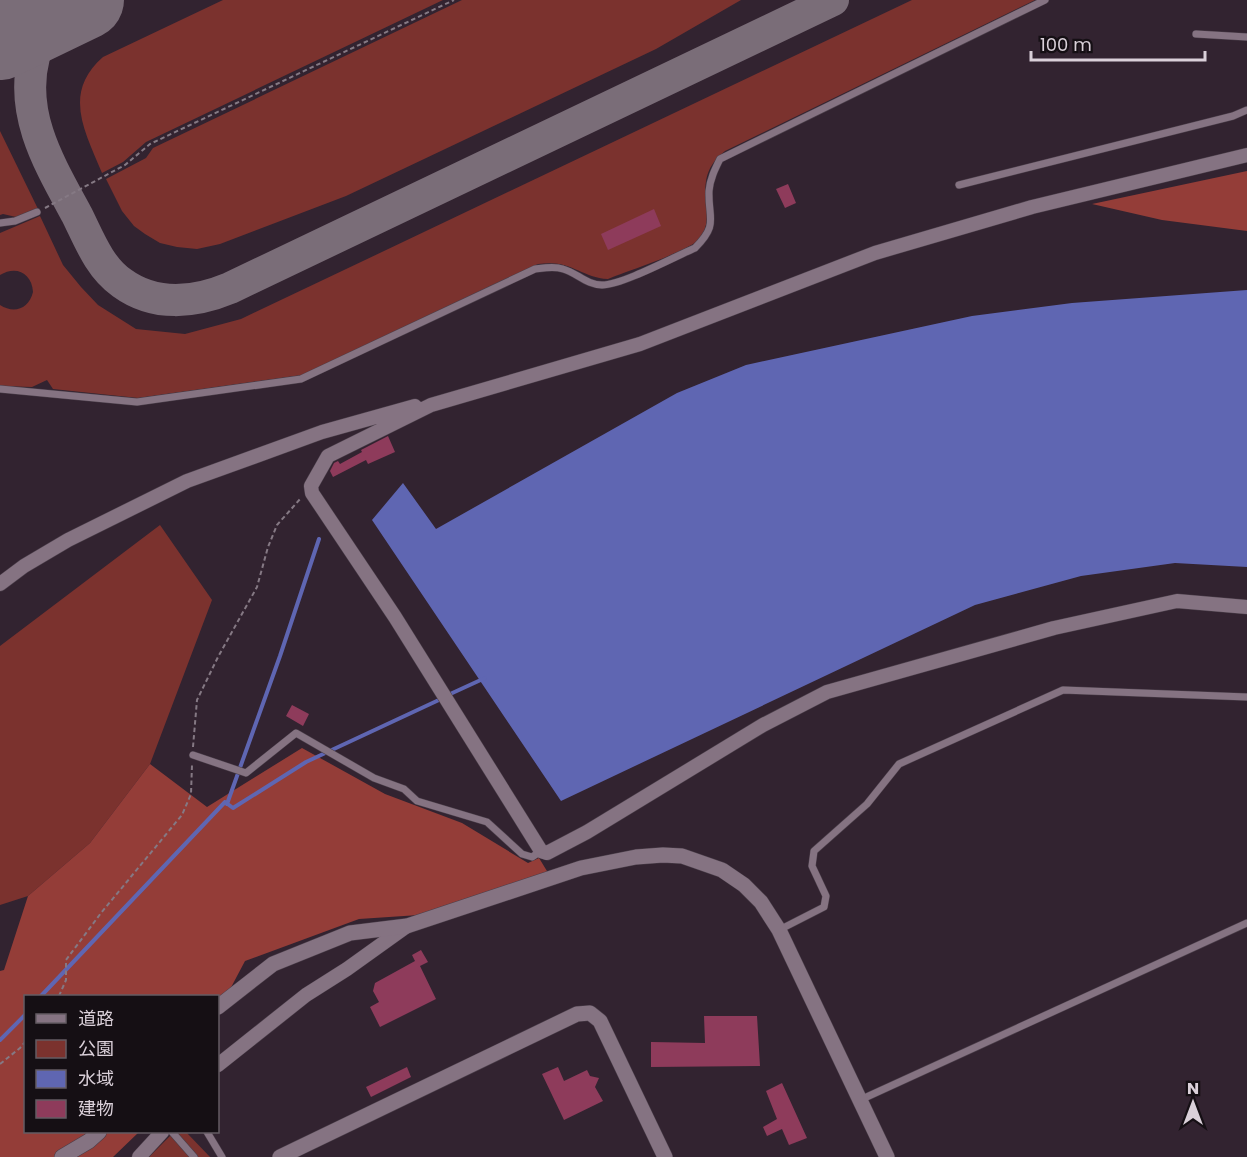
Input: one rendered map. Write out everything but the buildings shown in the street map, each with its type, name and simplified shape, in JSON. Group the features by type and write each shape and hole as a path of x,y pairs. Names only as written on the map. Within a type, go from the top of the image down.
{"street":[{"path":"1247,155 1032,207 875,253 640,344 431,405 328,456 311,486 312,493 334,528 401,627 541,851 547,853 587,832 763,725 826,692 1054,628 1177,601 1247,607"},
{"path":"0,584 24,566 68,540 188,481 322,432 640,344"},
{"path":"219,1006 273,964 350,933 407,926 581,868 609,861 663,855 682,856 722,870 744,885 761,902 779,930 887,1157"},
{"path":"219,1064 306,995 407,926"},
{"path":"280,1157 577,1014 590,1013 600,1021 665,1157"},
{"path":"62,1157 89,1141 97,1133"},
{"path":"139,1157 160,1133"}],"lane":[{"path":"0,390 137,402 301,379 535,269 550,267 563,269 590,283 603,285 617,282 695,248 704,239 711,225 712,208 709,192 711,179 720,159 1045,0"},
{"path":"1196,33 1247,37"},
{"path":"958,185 1233,116 1247,110"},
{"path":"0,223 15,221 37,212"},
{"path":"779,930 824,907 826,897 812,866 814,851 867,804 899,764 1063,690 1247,698"},
{"path":"192,755 246,773 296,733 374,778 404,789 417,801 487,822 522,854 532,857 541,851"},
{"path":"860,1100 1247,923"},
{"path":"174,1133 194,1157"},
{"path":"208,1133 222,1157"}],"path":[{"path":"37,212 125,165 150,144 454,0"},
{"path":"59,995 66,980 66,960 182,815 191,794 197,700 257,587 268,547 277,525 311,486"},
{"path":"0,1064 24,1043"}],"green space":[{"path":"223,0 443,0 146,142 123,162 102,173 89,142 81,113 80,98 83,84 90,71 103,57"},
{"path":"462,0 741,0 656,49 346,196 220,244 197,249 160,243 134,226 122,211 106,179 146,158 153,148"},
{"path":"912,0 1035,0 725,151 708,174 707,219 704,230 692,245 670,256 608,279 598,278 559,264 538,264 303,375 138,398 53,389 47,380 32,387 0,386 0,305 10,309 20,308 28,302 33,292 30,280 22,273 12,271 0,275 0,233 40,216 63,265 98,305 136,329 185,334 241,319"},
{"path":"0,131 38,209 16,217 0,215"},
{"path":"160,525 212,600 150,764 90,843 28,896 0,905 0,646"},
{"path":"173,1133 187,1133 210,1157 149,1157"}],"shaded area":[{"path":"1247,171 1247,231 1162,220 1092,204"},
{"path":"302,748 385,794 462,823 528,863 539,858 550,876 419,915 359,919 245,961 219,1010 219,995 24,995 24,1133 138,1133 113,1157 0,1157 0,971 4,970 28,896 90,843 150,764 207,807"}],"water":[{"path":"1247,290 1247,567 1175,563 1081,576 975,605 561,801 372,520 403,483 436,529 677,393 746,365 972,316 1072,303"}],"waterway":[{"path":"42,995 225,802 227,804 319,539"},
{"path":"448,695 485,678"},
{"path":"225,802 233,808 306,762 441,699"},
{"path":"0,1040 24,1016"}],"taxiway":[{"path":"57,13 40,39 30,78 34,119 40,139 90,243 107,269 135,291 161,299 175,300 203,297 230,288 833,0"}],"runway":[{"path":"0,41 85,0"}]}
